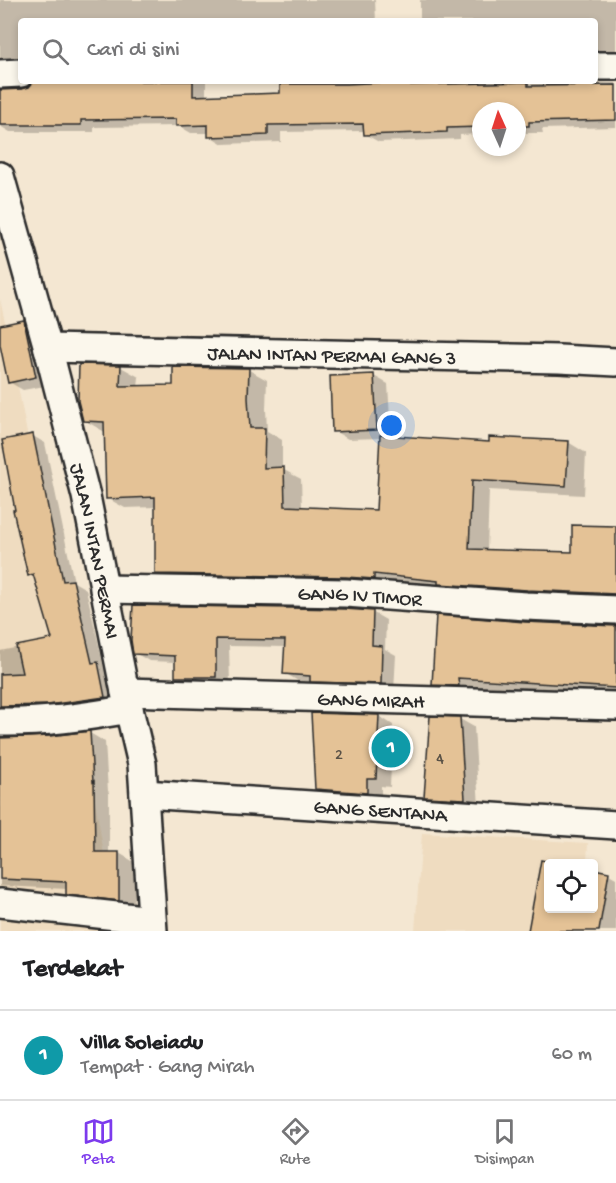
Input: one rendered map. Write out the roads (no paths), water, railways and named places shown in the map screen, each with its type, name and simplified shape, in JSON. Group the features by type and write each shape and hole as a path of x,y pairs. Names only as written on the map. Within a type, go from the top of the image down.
{"street":[{"path":"598,66 616,66"},
{"path":"0,74 18,73"},
{"name":"JALAN INTAN PERMAI","path":"0,176 86,496 142,764 152,925"},
{"name":"JALAN INTAN PERMAI GANG 3","path":"48,348 616,362"},
{"name":"GANG IV TIMOR","path":"104,589 346,592 526,606 616,610"},
{"name":"GANG MIRAH","path":"0,722 23,723 81,718 127,701 616,706"},
{"name":"GANG SENTANA","path":"144,794 616,825"},
{"path":"0,903 152,925"}],"place":[{"name":"Villa Soleiadu","path":"391,748"}]}
